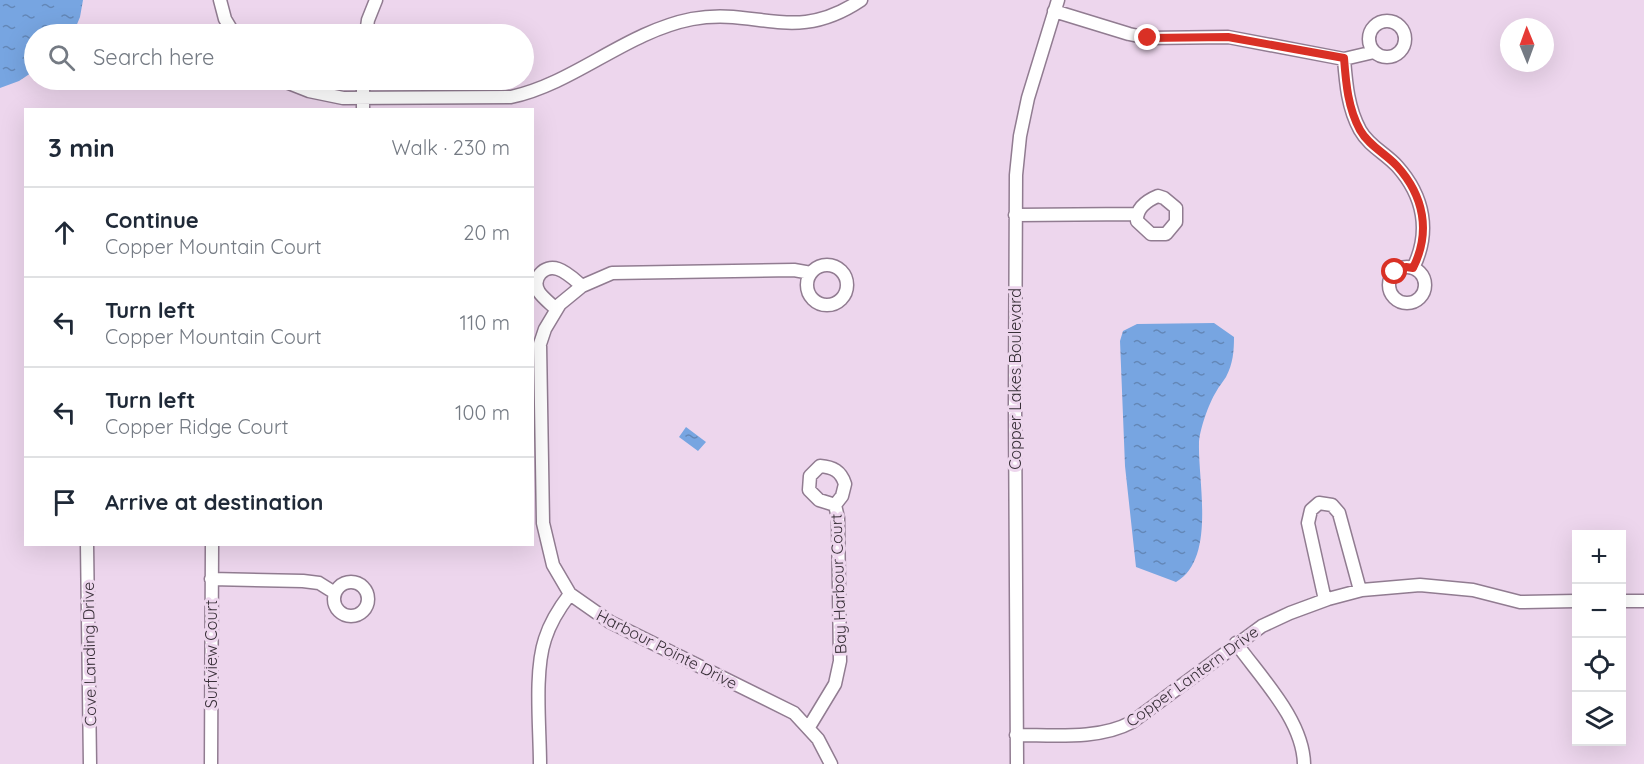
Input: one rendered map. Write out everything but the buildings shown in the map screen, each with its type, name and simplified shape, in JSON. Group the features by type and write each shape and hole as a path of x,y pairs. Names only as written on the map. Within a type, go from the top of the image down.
{"street":[{"path":"220,0 228,24"},
{"path":"367,24 376,0"},
{"path":"304,90 363,104 511,98 530,93 564,78 615,50 683,22 710,17 730,17 801,24 834,15 861,0"},
{"path":"1056,6 1129,34 1148,38 1228,37 1344,58 1374,52"},
{"name":"Copper Lakes Boulevard","path":"1017,764 1015,215 1020,136 1028,98 1056,6"},
{"path":"1344,58 1348,101 1362,133 1382,154 1396,164 1416,194 1422,212 1423,235 1419,255 1413,268"},
{"path":"1015,215 1136,214"},
{"path":"556,309 540,294 537,288 541,272 549,268 560,269 582,286"},
{"name":"Harbour Pointe Drive","path":"811,273 794,270 630,272 612,273 596,278 570,294 556,309 545,329 540,344 537,423 543,523 553,565 570,594 610,622 794,713 818,739 831,764"},
{"path":"1325,600 1308,523 1311,510 1319,503 1332,505 1339,513 1360,590"},
{"name":"Bay Harbour Court","path":"809,727 834,684 840,661 838,518 835,505"},
{"name":"Cove Landing Drive","path":"87,546 90,764"},
{"name":"Surfview Court","path":"211,764 212,546"},
{"path":"211,579 303,581 319,583 335,593"},
{"name":"Copper Lantern Drive","path":"1017,735 1075,734 1116,730 1132,722 1262,626 1325,600 1360,590 1429,585 1473,590 1520,602 1572,601"},
{"path":"540,764 540,662 545,638 561,606 570,594"},
{"path":"1626,601 1644,601"},
{"path":"1236,643 1296,728 1304,750 1305,764"}],"water":[{"path":"0,0 83,0 77,24 24,24 24,78 0,88"},
{"path":"1214,323 1234,337 1233,357 1226,377 1213,397 1199,438 1201,539 1188,571 1176,582 1136,567 1125,466 1120,341 1123,331 1137,324"},
{"path":"686,427 706,442 698,451 679,437"}],"route":[{"path":"1148,38 1228,37 1344,58 1348,101 1355,120 1362,133 1382,154 1396,164 1407,179 1416,194 1422,212 1423,243 1419,255 1413,268 1400,268 1395,272"}]}
